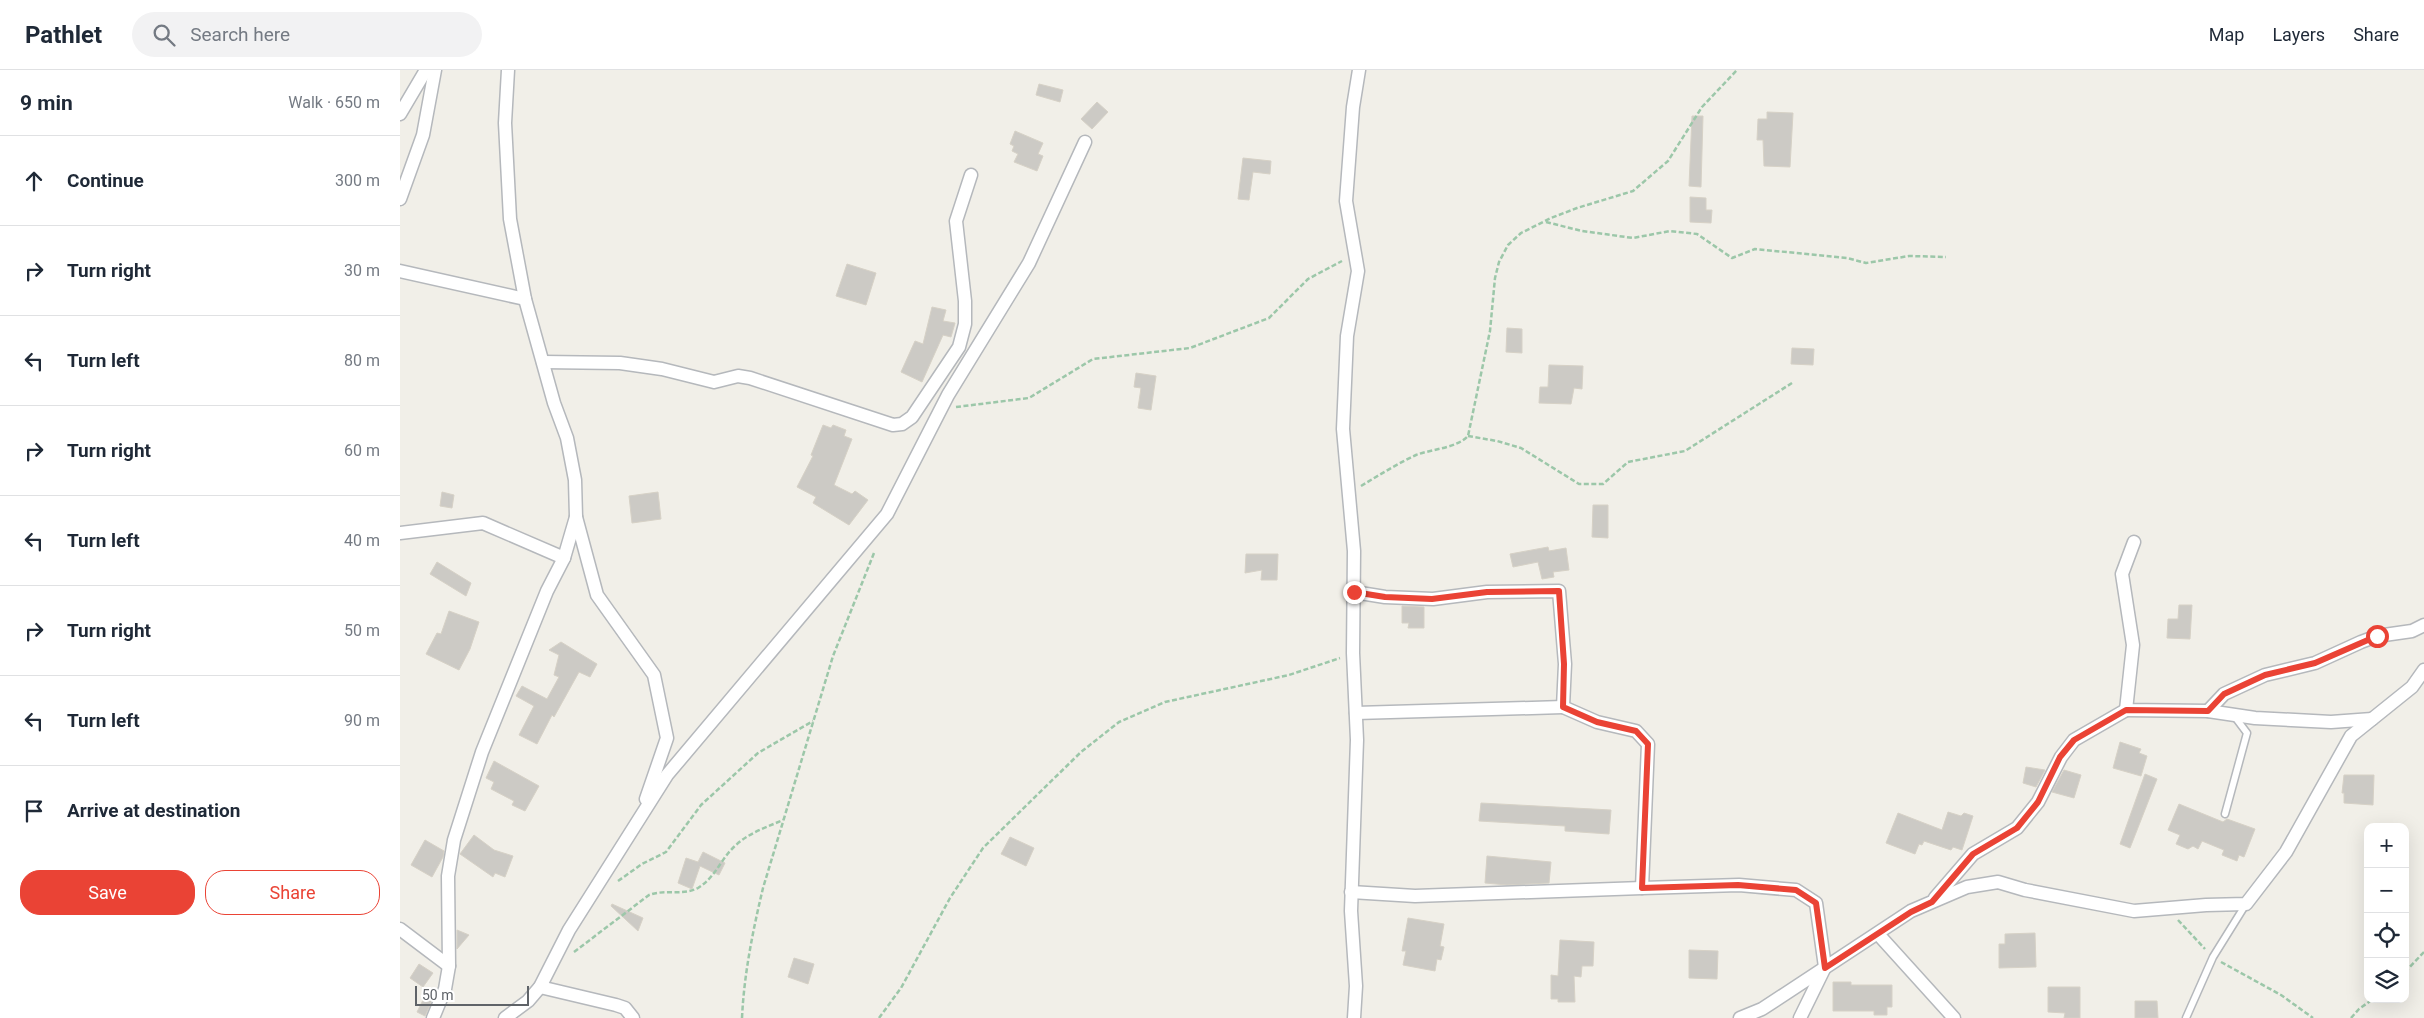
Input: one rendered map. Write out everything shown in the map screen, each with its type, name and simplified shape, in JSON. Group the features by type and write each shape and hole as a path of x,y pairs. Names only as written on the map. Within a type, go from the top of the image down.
{"street":[{"path":"400,114 426,70"},
{"path":"400,199 423,135 435,70"},
{"path":"508,70 505,123 510,219 525,299 554,402 567,438 575,480 576,517 597,595 654,675 666,738 641,815"},
{"path":"1354,1018 1356,986 1351,892 1357,740 1353,654 1354,551 1343,429 1347,336 1358,271 1357,253 1346,201 1353,108 1359,70"},
{"path":"505,1018 528,1002 540,987 569,930 667,775 887,514 942,408 1029,263 1085,142"},
{"path":"543,362 586,361 620,363 662,369 714,382 738,376 750,378 893,426 902,424 912,417 964,337 965,301 956,221 972,174"},
{"path":"400,271 525,299"},
{"path":"433,1018 445,989 449,966 448,876 454,840 482,752 547,591 564,558 576,517"},
{"path":"400,533 483,523 564,558"},
{"path":"2126,710 2133,645 2122,574 2134,542"},
{"path":"1354,592 1385,597 1432,599 1487,592 1559,591 1564,664 1563,707"},
{"path":"2208,711 2224,694 2265,675 2315,663 2369,639 2412,631 2424,625"},
{"path":"1740,1018 1762,1008 1911,912 1966,887 1998,882 2134,911 2246,904 2286,852 2351,736 2412,687 2424,670"},
{"path":"1356,714 1563,707 1597,722 1636,731 1648,744 1642,888"},
{"path":"1932,902 1973,854 2017,828 2038,802 2060,757 2074,740 2126,710 2208,711 2255,718 2331,722 2372,718"},
{"path":"1351,892 1415,896 1738,885 1796,890 1816,903 1825,968 1800,1018"},
{"path":"400,929 449,966"},
{"path":"1878,934 1954,1018"},
{"path":"540,987 616,1004 625,1008 633,1018"}],"lane":[{"path":"2225,814 2248,733 2232,714"},
{"path":"2186,1018 2212,957 2246,904"}],"path":[{"path":"1349,494 1418,454 1462,441 1468,436 1490,331 1499,262 1508,245 1521,233 1544,222 1578,208 1633,191 1668,161 1702,107 1737,70"},
{"path":"1544,222 1633,238 1670,230 1697,234 1732,258 1754,250 1847,258 1866,263 1909,256 1946,257"},
{"path":"942,408 1029,398 1093,359 1190,348 1269,318 1308,279 1357,253"},
{"path":"1468,436 1497,441 1521,448 1579,484 1603,484 1628,462 1685,451 1792,383"},
{"path":"742,1018 744,989 755,920 783,820 833,656 876,547"},
{"path":"879,1018 901,988 946,906 983,848 1081,752 1119,722 1165,702 1289,675 1353,654"},
{"path":"610,886 642,864 666,852 701,805 758,753 813,721"},
{"path":"573,953 649,894 681,892 700,886 713,876 734,846 748,836 783,820"},
{"path":"2167,908 2212,957 2281,995 2313,1018"},
{"path":"2409,968 2424,952"},
{"path":"2351,1018 2359,1008 2367,1003"}],"building":[{"path":"1039,84 1063,90 1060,102 1036,95"},
{"path":"1097,102 1108,112 1092,129 1081,119"},
{"path":"1767,112 1793,113 1790,167 1764,166 1763,140 1757,140 1758,119 1767,119"},
{"path":"1692,116 1703,116 1701,187 1689,186"},
{"path":"1015,131 1043,143 1038,154 1043,156 1037,171 1014,162 1018,154 1012,151 1014,146 1010,144"},
{"path":"1243,158 1271,161 1270,174 1253,172 1249,200 1238,199"},
{"path":"1690,197 1706,198 1706,210 1712,210 1711,223 1690,222"},
{"path":"847,264 876,273 866,305 836,296"},
{"path":"932,307 946,310 943,321 955,323 951,337 943,335 922,382 901,372 915,341 923,344"},
{"path":"1507,328 1522,329 1522,353 1506,352"},
{"path":"1792,348 1814,349 1813,365 1791,364"},
{"path":"1549,365 1583,366 1582,389 1574,388 1571,404 1539,403 1540,387 1548,387"},
{"path":"1136,373 1156,376 1151,410 1138,408 1141,388 1134,387"},
{"path":"823,425 831,428 833,425 846,430 844,436 852,439 834,485 852,494 855,491 868,500 849,525 813,503 816,497 797,487 813,456 811,455"},
{"path":"442,492 454,495 452,508 440,506"},
{"path":"658,492 661,519 632,523 629,496"},
{"path":"1593,505 1608,505 1608,538 1592,537"},
{"path":"1548,547 1549,551 1566,548 1569,570 1553,572 1554,577 1542,579 1538,562 1513,567 1510,554"},
{"path":"1246,554 1278,554 1277,580 1261,580 1262,570 1245,573"},
{"path":"437,562 471,583 466,596 430,574"},
{"path":"2179,605 2192,605 2190,639 2167,638 2168,619 2178,619"},
{"path":"1402,606 1424,607 1424,628 1408,628 1409,623 1402,623"},
{"path":"449,611 479,622 470,649 459,670 426,654 437,633 441,634"},
{"path":"561,642 597,664 590,677 579,672 554,717 552,715 537,744 519,735 534,706 516,696 522,686 547,699 559,677 554,675 559,655 549,650"},
{"path":"2120,742 2141,749 2139,753 2147,756 2141,776 2113,768"},
{"path":"494,761 539,786 525,811 512,805 514,801 491,789 494,782 486,778"},
{"path":"2026,767 2045,770 2036,787 2023,783"},
{"path":"2064,770 2081,775 2074,798 2052,792"},
{"path":"2145,774 2157,779 2130,848 2120,844"},
{"path":"2344,775 2374,775 2373,805 2344,803 2344,793 2342,793"},
{"path":"1481,803 1611,810 1609,834 1565,831 1565,826 1479,821"},
{"path":"2179,804 2223,822 2227,819 2255,829 2244,857 2239,855 2237,861 2222,855 2224,850 2202,841 2198,849 2193,846 2188,849 2176,844 2180,835 2168,830"},
{"path":"1948,812 1961,816 1964,813 1973,816 1962,850 1953,847 1951,850 1924,841 1922,845 1919,844 1915,854 1886,843 1898,813 1942,830"},
{"path":"474,835 494,850 513,856 505,877 495,873 493,877 460,854"},
{"path":"1010,837 1034,848 1026,866 1001,854"},
{"path":"425,840 444,851 443,857 432,877 411,865"},
{"path":"703,852 725,863 719,875 700,866 692,889 678,883 686,858 698,862"},
{"path":"1487,856 1551,862 1549,883 1507,885 1485,883"},
{"path":"612,904 643,918 638,931 611,906"},
{"path":"1408,918 1444,924 1440,946 1444,947 1441,960 1437,959 1435,971 1403,965 1406,951 1402,951"},
{"path":"457,930 469,935 457,949"},
{"path":"2035,933 2036,967 1999,968 1999,944 2005,944 2005,934"},
{"path":"1560,940 1594,942 1593,966 1582,966 1581,977 1574,976 1575,1002 1558,1002 1558,999 1551,999 1551,975 1558,976"},
{"path":"1689,950 1718,951 1717,979 1689,978"},
{"path":"794,958 814,964 808,984 788,977"},
{"path":"419,964 433,973 423,987 410,978"},
{"path":"1833,982 1851,982 1851,985 1892,985 1892,1007 1887,1007 1887,1015 1874,1015 1874,1011 1833,1011"},
{"path":"2048,987 2080,987 2080,1018 2064,1018 2065,1013 2048,1012"},
{"path":"426,994 433,998 425,1016 417,1012"},
{"path":"2135,1001 2157,1001 2158,1018 2135,1018"}],"route":[{"path":"1354,592 1385,597 1432,599 1487,592 1559,591 1564,664 1563,707 1597,722 1636,731 1648,744 1642,888 1738,885 1796,890 1816,903 1825,968 1911,912 1932,902 1973,854 2017,828 2038,802 2060,757 2074,740 2103,722 2126,710 2208,711 2224,694 2265,675 2315,663 2335,656 2377,636"}]}
